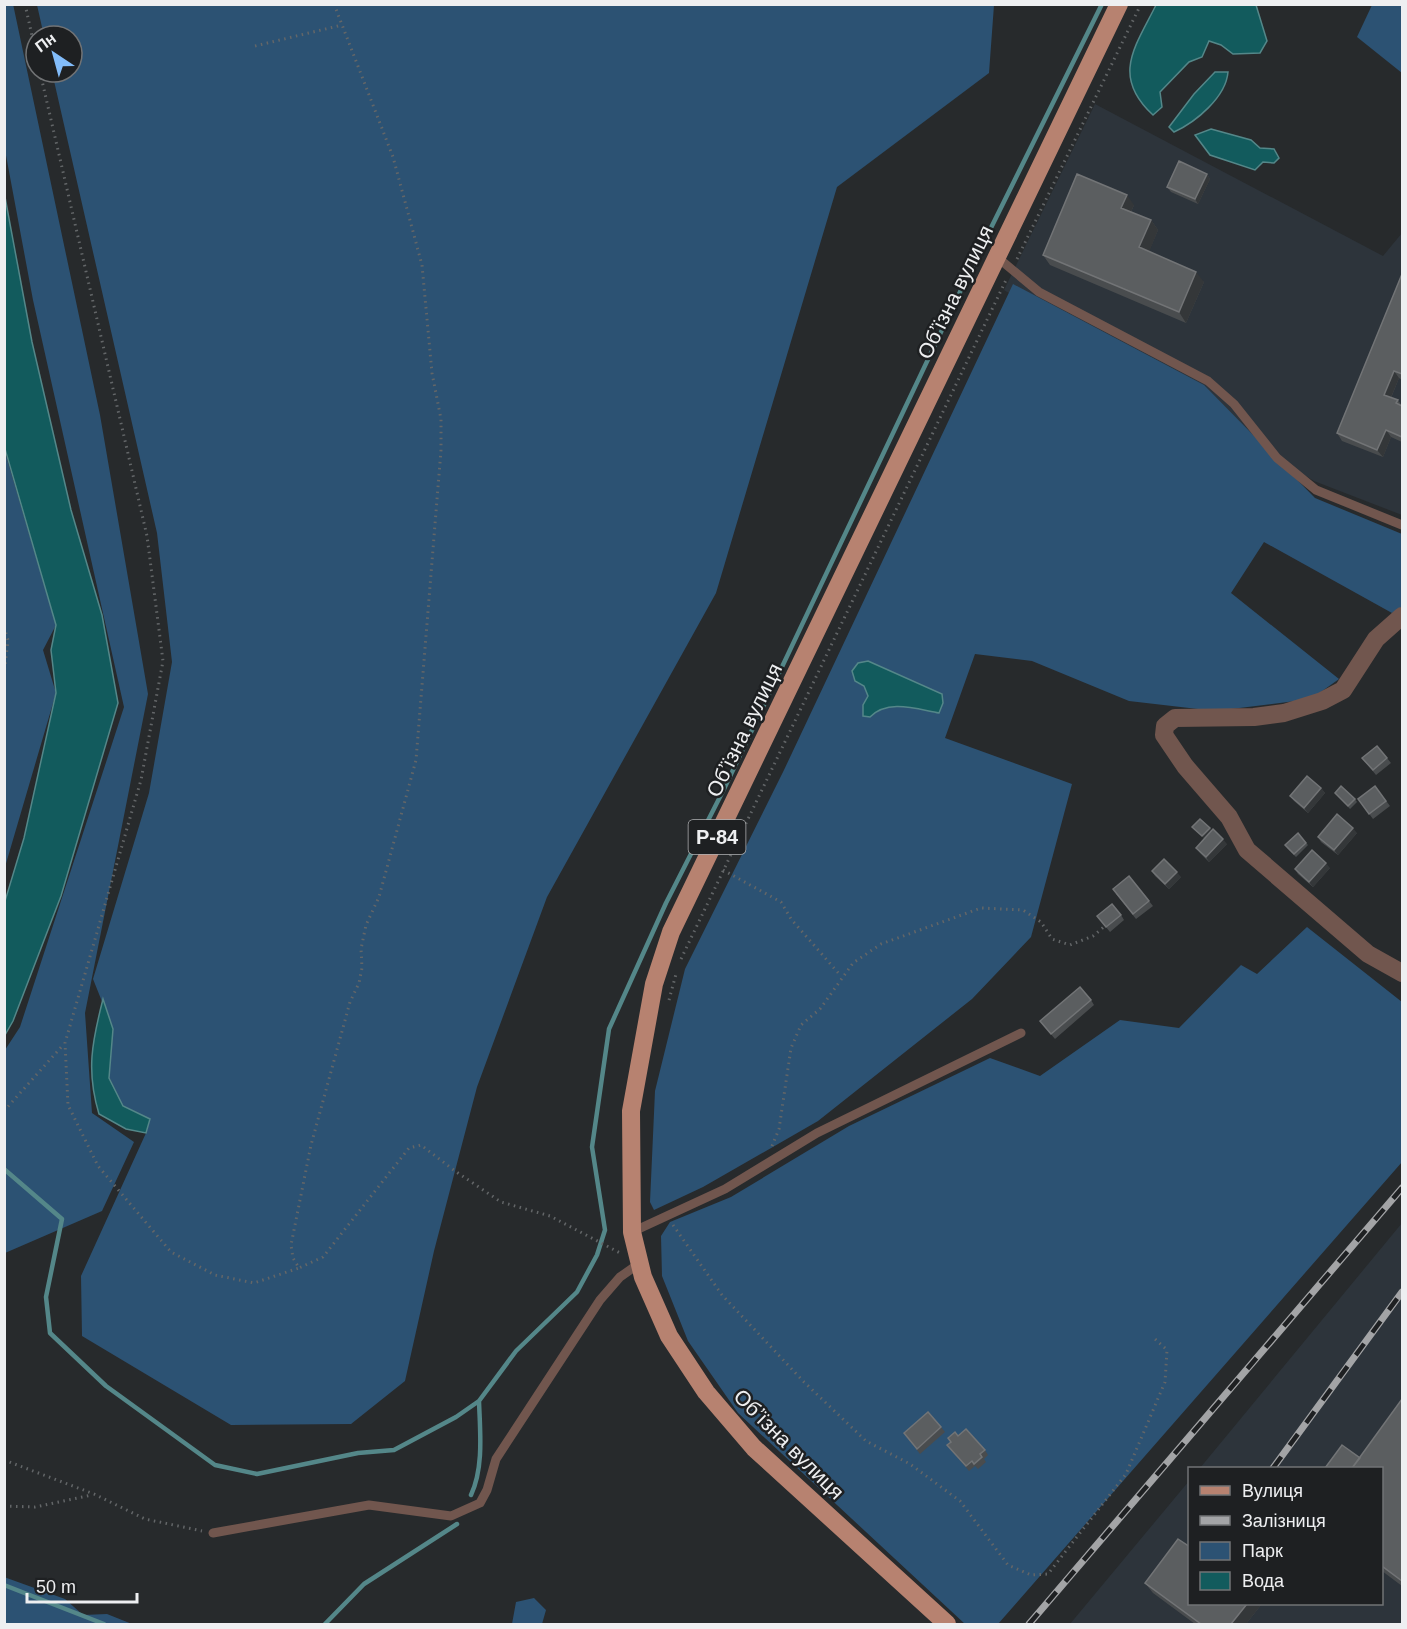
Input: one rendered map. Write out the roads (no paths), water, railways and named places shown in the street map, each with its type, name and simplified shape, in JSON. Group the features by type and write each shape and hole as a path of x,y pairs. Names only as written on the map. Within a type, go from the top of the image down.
{"main road":[{"name":"Обʼїзна вулиця","path":"947,1624 754,1448 706,1392 669,1336 640,1263 632,1232 631,1111 654,984 672,932 1119,4"}],"street":[{"path":"1402,616 1376,639 1343,690 1322,701 1284,713 1254,717 1175,718 1165,726 1164,735 1185,766 1229,817 1247,850 1368,954 1402,973"}],"lane":[{"path":"997,257 1040,292 1208,381 1234,404 1277,458 1317,490 1402,525"},
{"path":"632,1232 665,1214 725,1189 817,1133 1021,1033"},
{"path":"213,1533 369,1505 451,1516 480,1503 487,1490 496,1459 600,1300 620,1277 640,1263"}],"water":[{"path":"1156,5 1256,5 1267,41 1260,53 1233,54 1221,45 1209,41 1202,57 1189,62 1160,92 1162,107 1153,115 1140,101 1130,74 1135,48"},
{"path":"1215,72 1228,72 1222,91 1200,115 1174,132 1169,127 1194,94"},
{"path":"1211,129 1251,140 1260,148 1274,149 1279,158 1274,163 1263,162 1255,170 1210,155 1195,135"},
{"path":"5,197 32,342 71,510 102,615 118,703 61,896 13,1021 5,1035 5,901 24,838 56,693 51,650 56,625 5,449"},
{"path":"868,661 942,694 943,703 939,713 894,707 877,711 870,717 863,716 863,705 868,696 864,686 855,681 852,671 858,663"},
{"path":"103,999 113,1029 109,1078 123,1106 150,1119 146,1133 126,1129 99,1114 93,1084 92,1056"}],"waterway":[{"path":"479,1401 516,1351 577,1292 597,1255 605,1230 592,1147 609,1029 666,903 724,789 979,252 1102,4"},
{"path":"4,1169 62,1219 46,1297 50,1333 106,1386 215,1465 257,1474 358,1453 394,1450 456,1417 479,1401 480,1461 471,1495"},
{"path":"325,1624 364,1584 457,1524"},
{"path":"4,1585 104,1624"}],"railway":[{"path":"1029,1624 1402,1188"},
{"path":"1274,1467 1402,1292"}]}
